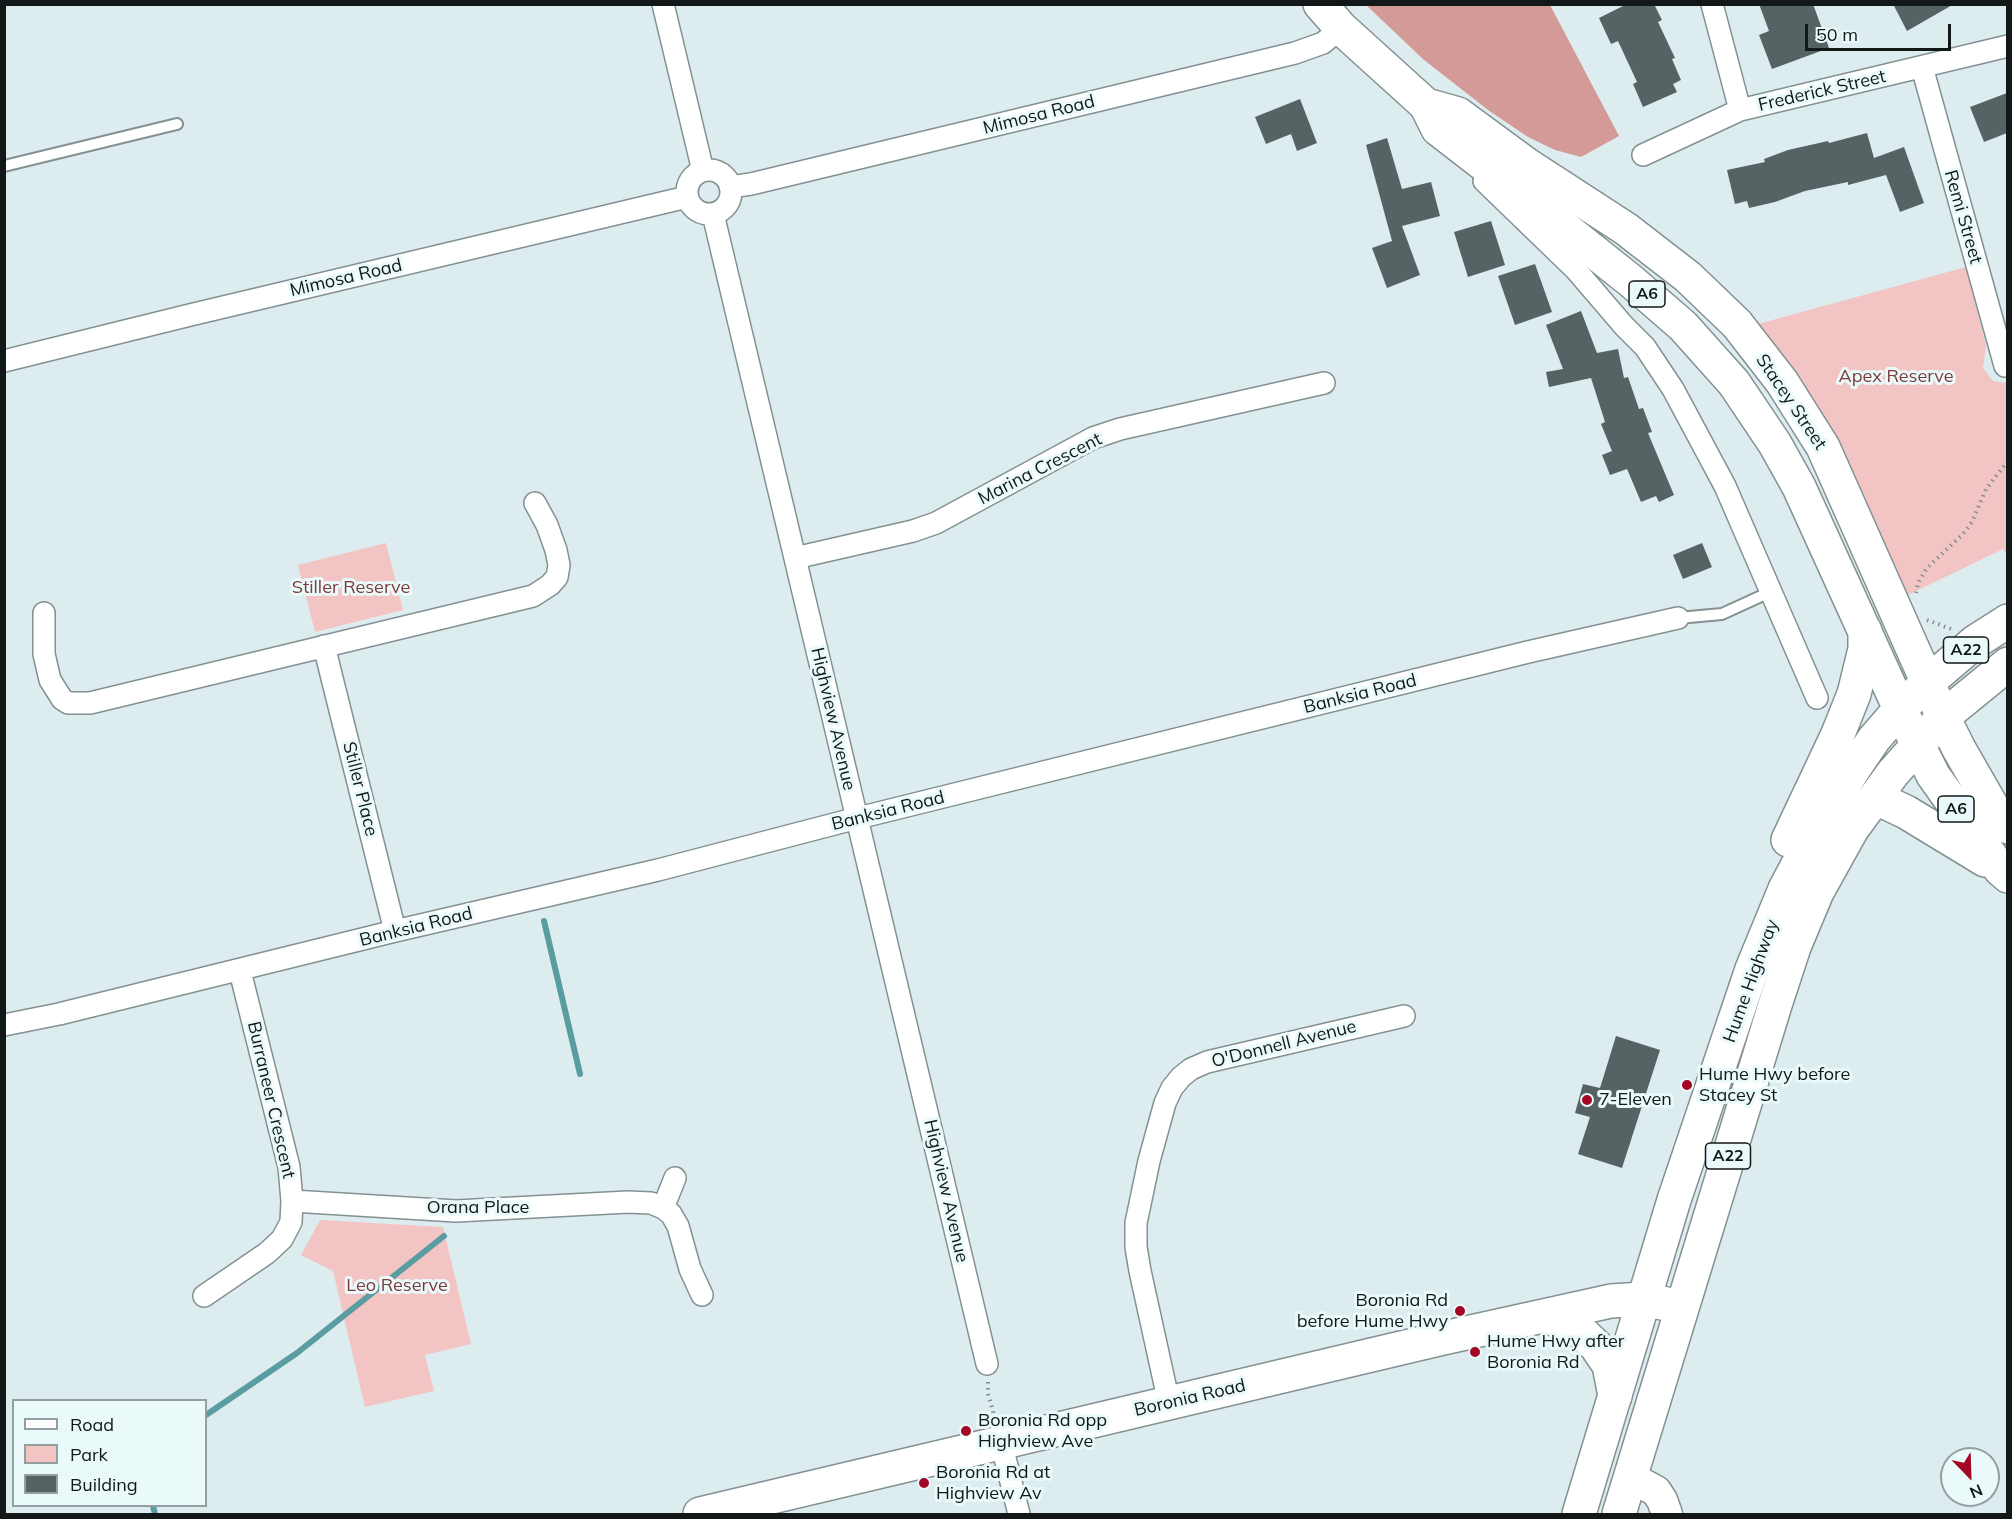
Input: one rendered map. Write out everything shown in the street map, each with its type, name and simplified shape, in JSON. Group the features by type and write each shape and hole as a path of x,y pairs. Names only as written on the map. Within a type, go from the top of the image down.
{"main road":[{"name":"Stacey Street","path":"1331,16 1426,105 1438,129 1631,280 1683,326 1734,383 1776,444 1799,487 1900,709 1933,775 2003,873"},
{"name":"Stacey Street","path":"1426,105 1458,114 1526,164 1626,229 1688,277 1737,324 1782,382 1823,447 1943,717 1988,800 2007,827"},
{"name":"Hume Highway","path":"1579,1515 1674,1200 1752,969 1785,889 1820,823 1861,757 1900,709 1975,642 2007,621"},
{"path":"1752,969 1783,852 1838,734 1854,694 1865,650 1865,630"},
{"name":"Hume Highway","path":"1619,1515 1775,1005 1805,918 1852,829 1893,773 1943,717 2007,664"},
{"path":"1876,798 1906,812 2003,873"},
{"name":"Boronia Road","path":"700,1515 1439,1339 1611,1301 1643,1299 1681,1307"},
{"path":"1546,1316 1577,1328 1596,1346 1609,1365 1615,1396"}],"street":[{"path":"663,4 703,171"},
{"path":"1712,4 1740,110"},
{"name":"Mimosa Road","path":"730,188 1310,49 1323,43 1331,16"},
{"name":"Frederick Street","path":"1643,155 1740,110 2007,46"},
{"name":"Remi Street","path":"1922,67 2005,366"},
{"name":"Stacey Street","path":"1452,141 1491,189 1576,270 1645,347 1673,389 1725,486 1817,698"},
{"path":"703,171 720,173 730,188 725,207 713,214 697,211 687,197 690,181 703,171"},
{"name":"Mimosa Road","path":"4,361 687,197"},
{"name":"Highview Avenue","path":"713,214 987,1364"},
{"name":"Marina Crescent","path":"795,558 913,531 936,523 1093,438 1120,429 1324,383"},
{"path":"44,613 46,666 55,691 65,709 556,590 559,565 556,550 547,525 535,503"},
{"name":"Banksia Road","path":"4,1025 59,1014 395,931 658,870 1528,652 1678,618"},
{"name":"Stiller Place","path":"324,646 395,931"},
{"name":"Burraneer Crescent","path":"204,1296 267,1253 282,1239 291,1222 289,1167 240,971"},
{"name":"O'Donnell Avenue","path":"1169,1403 1140,1271 1136,1247 1136,1223 1149,1161 1165,1103 1172,1088 1191,1069 1208,1062 1404,1016"},
{"path":"675,1178 663,1208 671,1214 678,1226 690,1269 702,1296"},
{"name":"Orana Place","path":"292,1200 456,1211 628,1202 651,1203 663,1208"},
{"path":"1001,1442 1019,1515"},
{"path":"1630,1477 1656,1491 1667,1515"}],"lane":[{"path":"4,166 177,124"},
{"name":"Banksia Road","path":"1678,618 1722,614 1770,592"}],"path":[{"path":"1915,597 1918,583 1927,568 1963,534 1972,522 1986,489 2007,461"},
{"path":"1920,613 1933,623 1954,630"},
{"path":"987,1364 988,1394 1001,1442"}],"green space":[{"name":"Apex Reserve","path":"1966,267 1986,345 1983,368 1993,381 2007,383 2007,555 2003,549 1904,597 1797,379 1758,324"},
{"name":"Stiller Reserve","path":"386,543 403,610 315,632 298,565"},
{"name":"Leo Reserve","path":"320,1220 443,1227 471,1344 425,1355 434,1391 365,1407 333,1271 301,1255"}],"shaded area":[{"path":"1366,5 1550,5 1619,136 1581,157 1555,150 1528,137 1488,110 1423,59"}],"building":[{"path":"1627,4 1654,4 1662,20 1658,22 1675,58 1672,59 1681,80 1673,84 1677,92 1643,107 1633,84 1637,82 1618,41 1611,44 1599,18"},
{"path":"1759,4 1813,4 1829,48 1772,69 1759,35 1769,31"},
{"path":"1893,4 1954,4 1907,31"},
{"path":"2007,93 2007,133 1984,142 1970,107"},
{"path":"1300,99 1317,143 1297,151 1291,134 1266,144 1255,117"},
{"path":"1867,133 1874,158 1904,147 1924,203 1900,212 1886,175 1848,185 1848,182 1805,191 1775,202 1749,208 1747,201 1735,204 1727,170 1765,162 1764,159 1788,150"},
{"path":"1387,138 1402,189 1431,182 1440,216 1402,226 1420,275 1387,288 1372,248 1392,241 1366,145"},
{"path":"1491,221 1505,265 1468,277 1454,232"},
{"path":"1535,264 1552,312 1515,325 1498,276"},
{"path":"1581,311 1597,353 1618,349 1624,378 1628,377 1639,409 1643,408 1652,432 1648,433 1674,495 1659,502 1656,496 1641,502 1627,469 1610,475 1602,455 1612,451 1601,424 1605,422 1591,378 1549,387 1546,372 1563,369 1546,325"},
{"path":"1702,543 1712,567 1683,579 1673,555"},
{"path":"1616,1036 1660,1050 1622,1168 1578,1154 1590,1117 1575,1113 1583,1084 1600,1088"}],"waterway":[{"path":"544,921 580,1074"},
{"path":"207,1414 297,1353 444,1236"},
{"path":"153,1507 155,1514"}],"place":[{"name":"Hume Hwy before Stacey St","path":"1687,1085"},
{"name":"7-Eleven","path":"1587,1100"},
{"name":"Boronia Rd before Hume Hwy","path":"1460,1311"},
{"name":"Hume Hwy after Boronia Rd","path":"1475,1352"},
{"name":"Boronia Rd opp Highview Ave","path":"966,1431"},
{"name":"Boronia Rd at Highview Av","path":"924,1483"}]}
